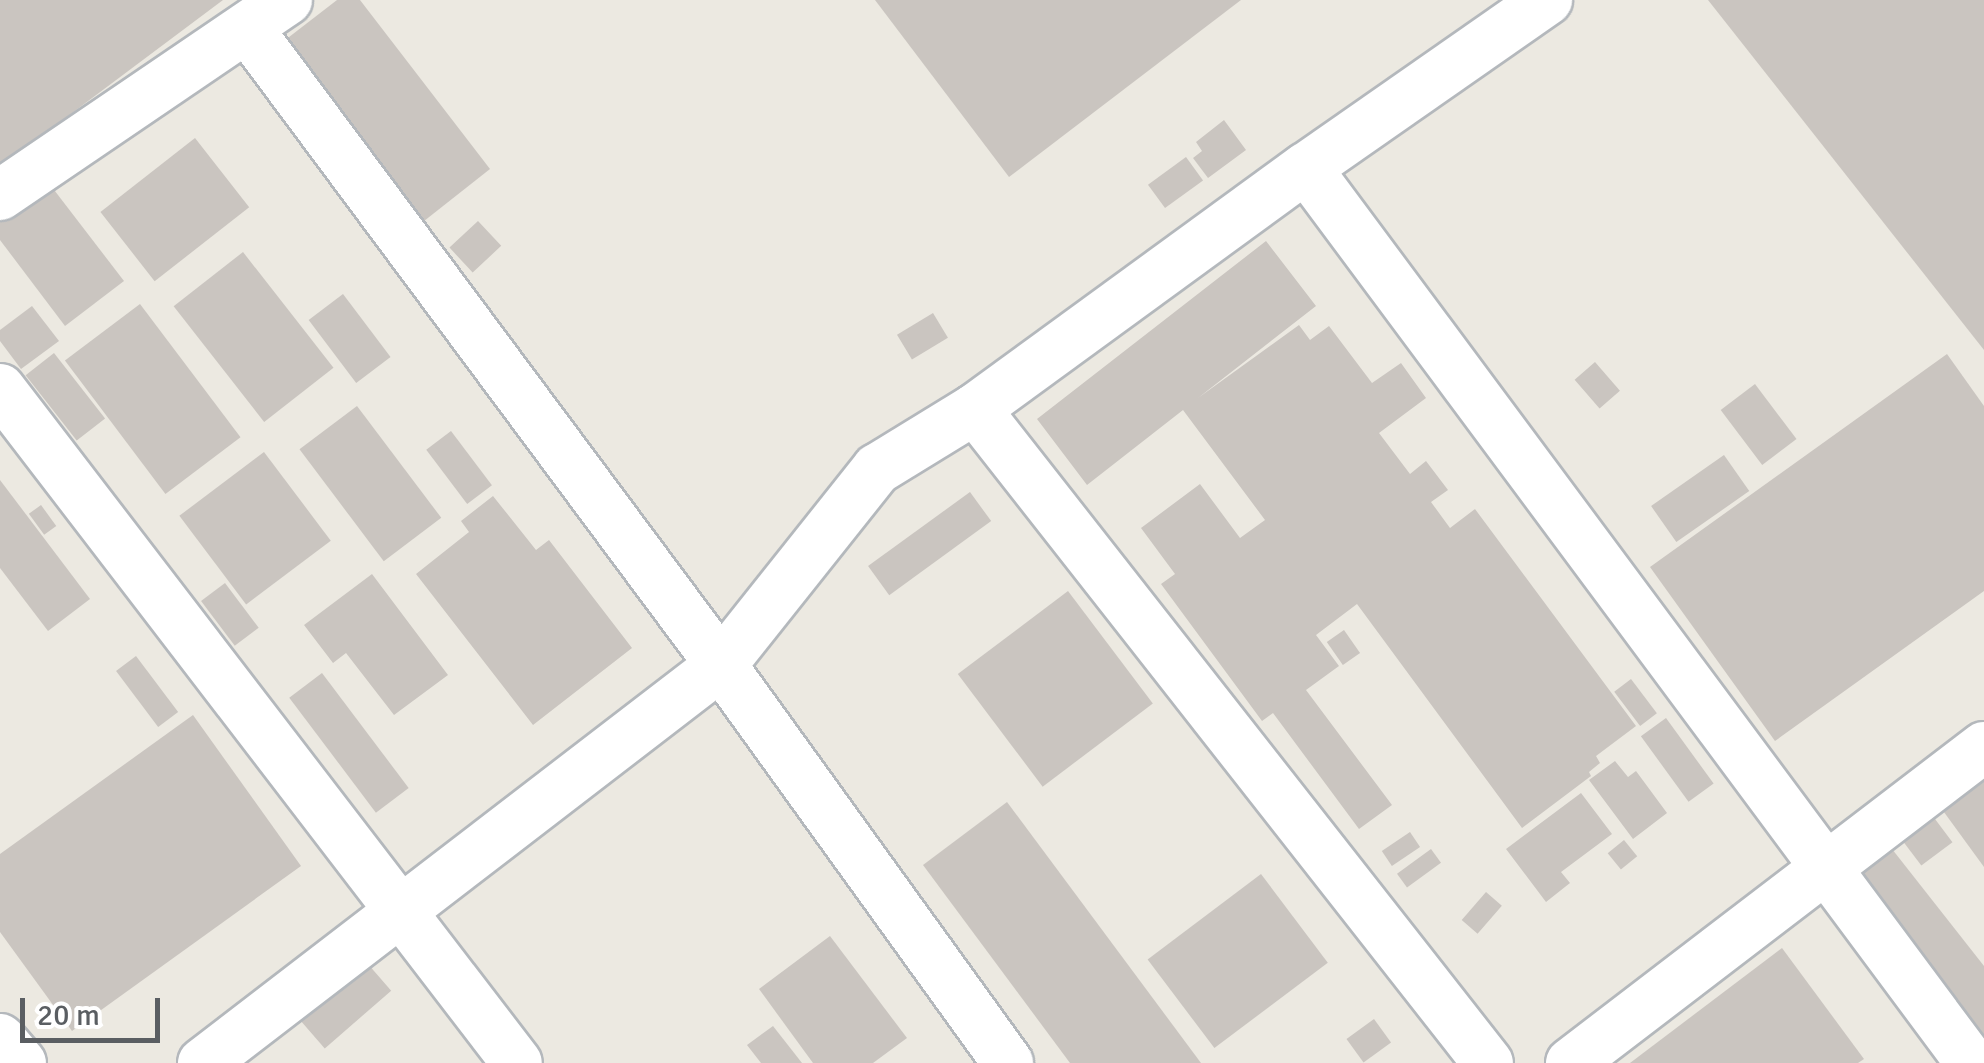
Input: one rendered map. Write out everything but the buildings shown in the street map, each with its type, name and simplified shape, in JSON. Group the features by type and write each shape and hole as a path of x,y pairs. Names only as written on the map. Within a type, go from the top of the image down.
{"street":[{"path":"203,1063 721,665 877,468 975,409 1306,168 1547,0"},
{"path":"0,195 267,15 721,665 1008,1063"},
{"path":"1306,168 1971,1063"},
{"path":"0,390 516,1063"},
{"path":"975,409 1488,1063"},
{"path":"1572,1063 1984,747"},
{"path":"0,1039 21,1063"}]}
